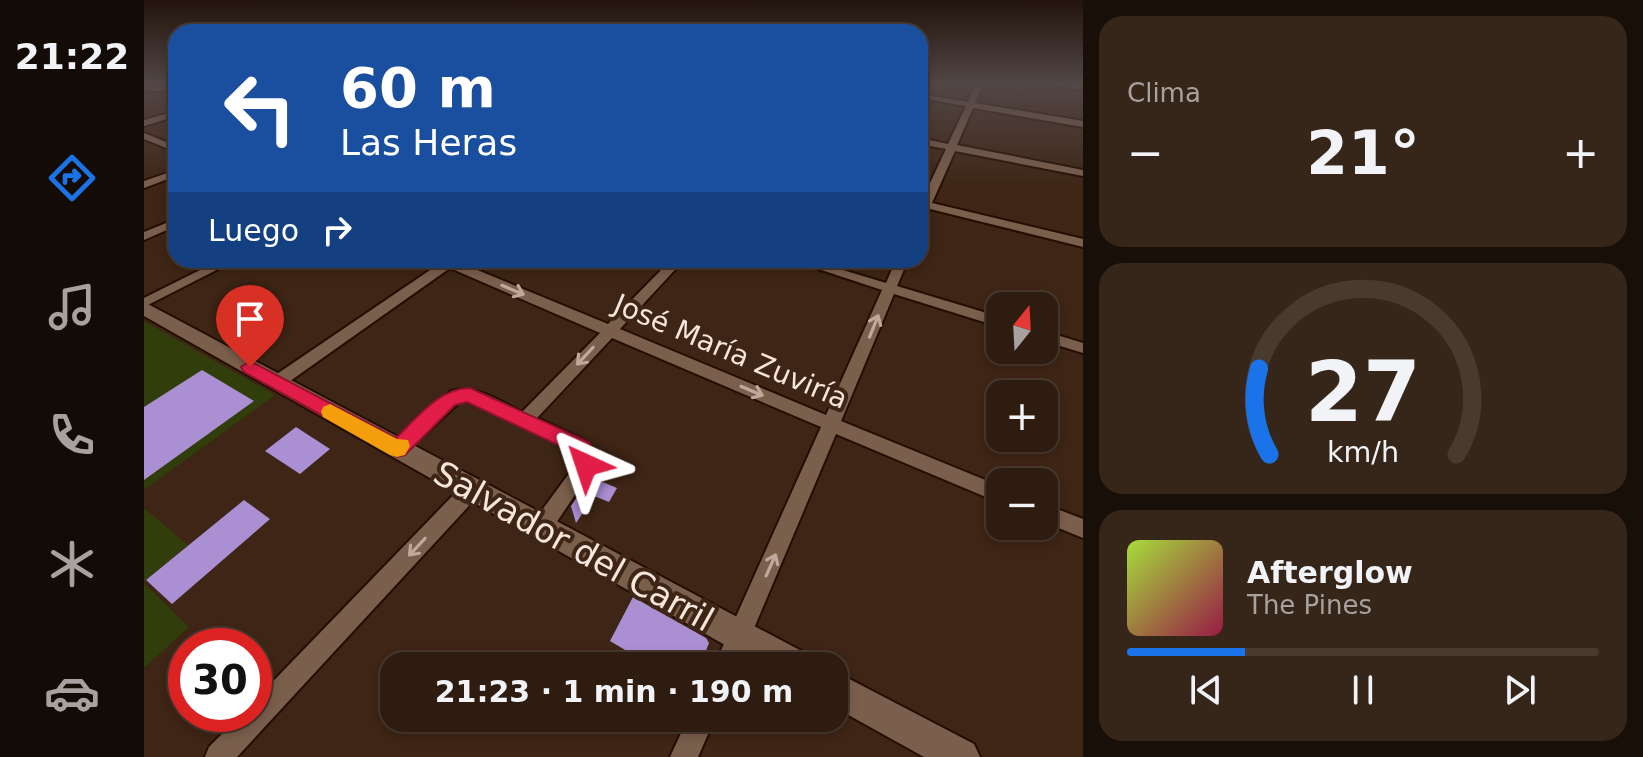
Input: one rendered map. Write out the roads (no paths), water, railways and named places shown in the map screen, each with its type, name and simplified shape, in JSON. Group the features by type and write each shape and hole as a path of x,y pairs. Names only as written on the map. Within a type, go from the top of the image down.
{"main road":[{"name":"Salvador del Carril","path":"144,306 471,490 769,652"},
{"path":"848,696 961,757"}],"street":[{"path":"928,193 965,118"},
{"path":"1050,118 1083,124"},
{"path":"144,136 168,146"},
{"path":"163,144 168,142"},
{"path":"928,143 1083,173"},
{"path":"144,185 168,176"},
{"path":"928,205 1083,243"},
{"path":"144,236 168,226"},
{"path":"144,306 215,268"},
{"path":"277,382 437,268"},
{"name":"José María Zuviría","path":"463,268 986,489"},
{"path":"525,420 670,268"},
{"path":"823,268 986,318"},
{"path":"733,652 898,268"},
{"path":"1058,340 1083,348"},
{"path":"397,449 457,395 470,395 582,447 586,465 541,528"},
{"path":"219,757 471,490"},
{"path":"1058,519 1083,529"},
{"path":"684,757 696,732"}]}
